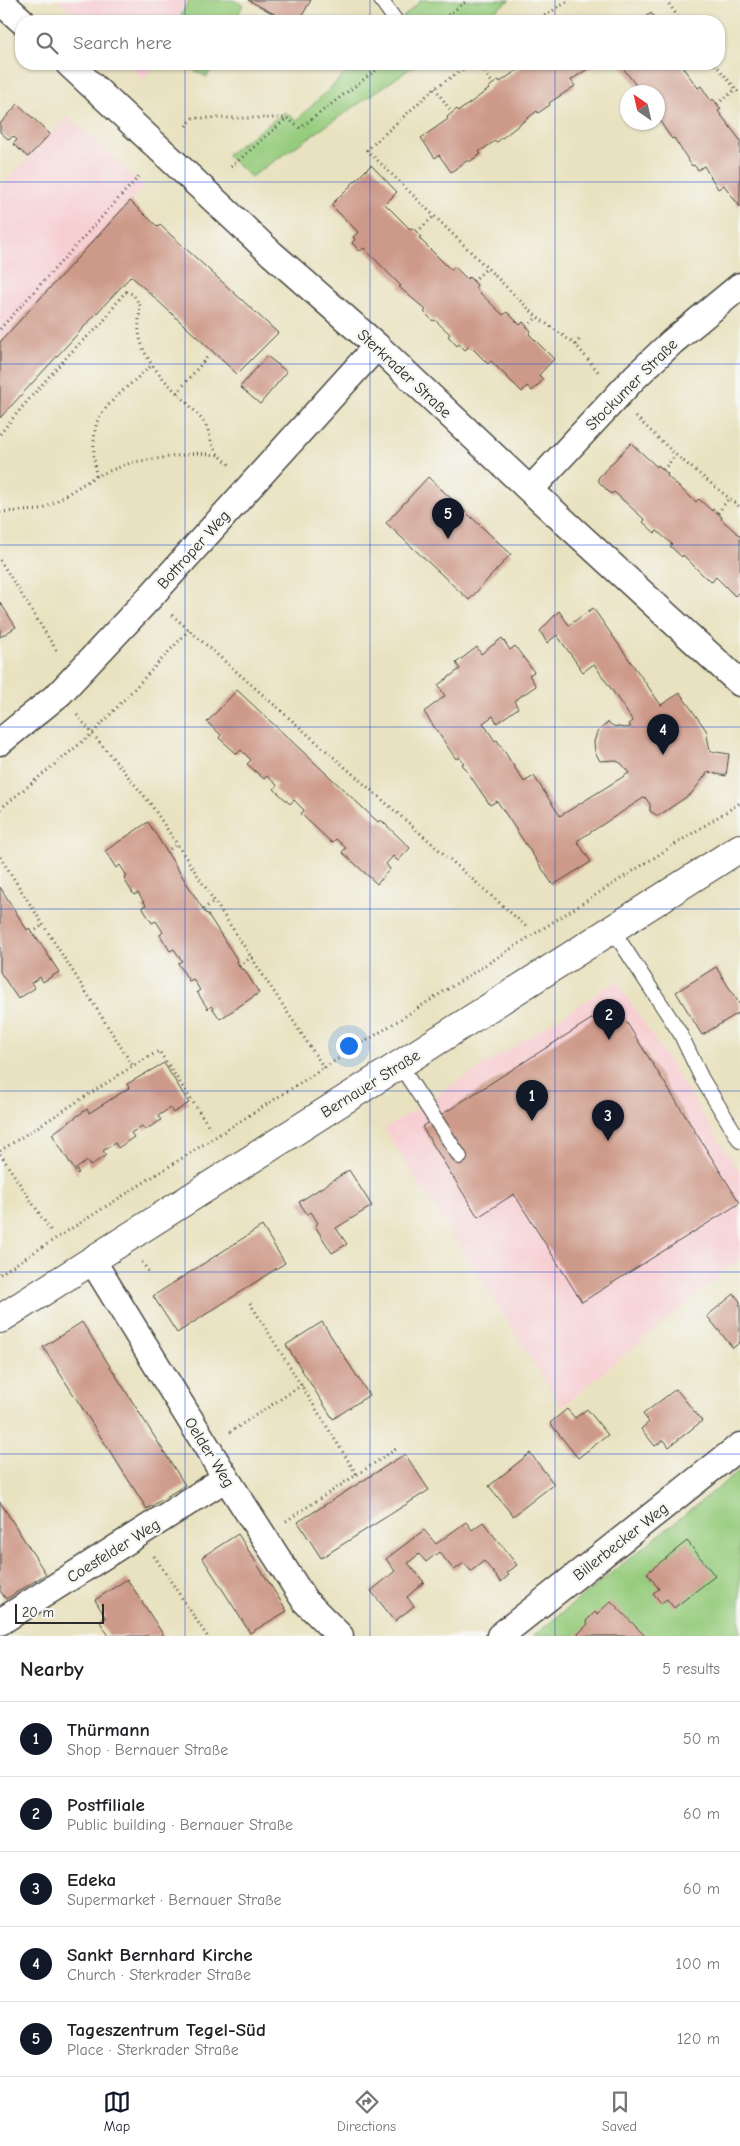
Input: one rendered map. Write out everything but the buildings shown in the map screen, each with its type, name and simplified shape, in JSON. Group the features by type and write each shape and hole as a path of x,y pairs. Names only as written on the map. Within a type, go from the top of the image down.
{"main road":[{"name":"Bernauer Straße","path":"0,1318 740,848"}],"street":[{"path":"0,1 15,15"},
{"name":"Sterkrader Straße","path":"74,70 272,254 377,346 740,683"},
{"name":"Stockumer Straße","path":"530,490 641,371 672,342 740,286"},
{"name":"Bottroper Weg","path":"0,742 59,694 151,596 377,346"},
{"name":"Oelder Weg","path":"92,1260 226,1478 304,1600 340,1636"},
{"name":"Billerbecker Weg","path":"500,1636 740,1446"},
{"name":"Coesfelder Weg","path":"0,1622 226,1478"}],"lane":[{"path":"381,0 392,15"},
{"path":"612,929 680,1033 702,1079 740,1141"},
{"path":"400,1064 460,1157"}],"path":[{"path":"448,15 468,0"},
{"path":"546,15 570,0"},
{"path":"666,0 677,15"},
{"path":"186,126 193,118 286,118 300,128 376,70"},
{"path":"462,70 435,88 367,150 537,317 576,345 604,379"},
{"path":"483,70 493,84"},
{"path":"720,70 740,94"},
{"path":"435,88 452,113"},
{"path":"717,104 736,89"},
{"path":"230,167 286,118"},
{"path":"0,329 140,175"},
{"path":"417,232 434,216"},
{"path":"473,281 488,268"},
{"path":"0,434 23,404 37,392 77,346 101,325 117,300 126,292 134,294 142,307 137,323 141,344 152,365 205,423 211,436 214,451 252,484"},
{"path":"527,327 537,317"},
{"path":"576,345 581,338"},
{"path":"177,393 208,356"},
{"path":"96,476 93,446 98,420 122,392 152,365"},
{"path":"632,413 676,454 740,507"},
{"path":"0,512 42,510 96,476 133,462 198,453 219,455"},
{"path":"663,470 676,454"},
{"path":"718,513 729,498"},
{"path":"0,560 60,656"},
{"path":"151,596 528,928"},
{"path":"0,809 92,734 189,630"},
{"path":"59,694 150,803 324,1068"},
{"path":"0,1274 740,803"},
{"path":"166,852 177,844"},
{"path":"0,857 133,1066"},
{"path":"0,867 5,864"},
{"path":"202,909 215,901"},
{"path":"32,933 43,925"},
{"path":"239,966 252,957"},
{"path":"51,1230 0,1153 133,1066 159,1050 210,1128"},
{"path":"141,1260 150,1274"},
{"path":"250,1303 357,1475"},
{"path":"229,1432 302,1385"},
{"path":"285,1522 396,1449"},
{"path":"153,1555 207,1636"}],"shaded area":[{"path":"57,0 187,0 179,15 73,15"},
{"path":"133,70 150,70 144,80"},
{"path":"67,116 144,186 0,342 0,188"},
{"path":"617,981 740,1173 740,1259 562,1407 384,1129"}],"green space":[{"path":"189,0 234,0 243,5 238,15 181,15"},
{"path":"421,0 510,0 488,15 405,15"},
{"path":"193,70 211,70 207,77"},
{"path":"349,70 408,70 251,177 226,155 285,112 297,120"},
{"path":"740,1470 740,1636 533,1636"}],"place":[{"name":"Tageszentrum Tegel-Süd","path":"448,539"},
{"name":"Sankt Bernhard Kirche","path":"663,755"},
{"name":"Postfiliale","path":"609,1040"},
{"name":"Thürmann","path":"532,1121"},
{"name":"Edeka","path":"608,1141"}]}
